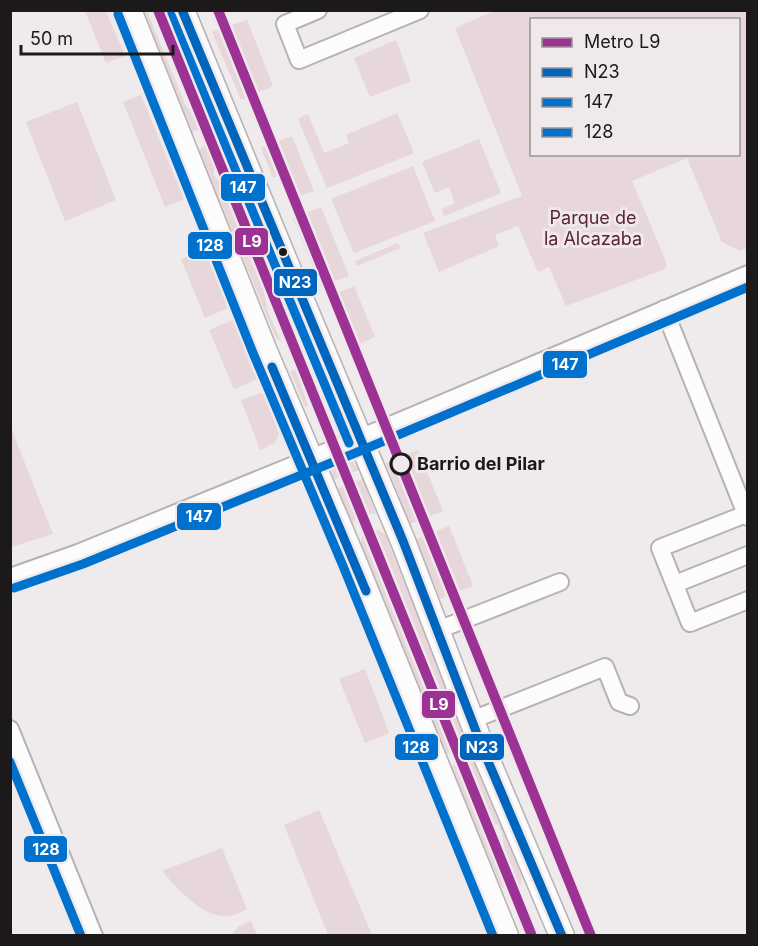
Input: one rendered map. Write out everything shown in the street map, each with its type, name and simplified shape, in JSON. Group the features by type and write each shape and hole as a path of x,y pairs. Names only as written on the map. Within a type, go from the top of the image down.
{"main road":[{"path":"129,10 506,936"},
{"path":"182,10 280,251 360,438 472,720 562,936"}],"street":[{"path":"318,10 285,24 299,60 420,10"},
{"path":"10,577 87,549 360,438 747,274"},
{"path":"664,309 747,516 660,549 690,623 747,600"},
{"path":"675,584 747,555"},
{"path":"438,630 560,582"},
{"path":"472,720 604,667 619,702 630,706"},
{"path":"10,729 94,936"}],"green space":[{"path":"85,11 106,11 125,56 106,63"},
{"path":"142,11 147,11 185,104 201,128 192,132"},
{"path":"166,11 170,11 216,123 211,125 194,95 178,39"},
{"name":"Parque de la Alcazaba","path":"494,11 747,11 747,248 740,251 722,242 687,158 632,181 667,264 665,269 566,306 549,267 538,272 518,226 495,235 499,246 439,272 423,233 522,196 455,28"},
{"path":"247,20 273,86 241,100 212,32"},
{"path":"396,40 411,81 370,97 354,58"},
{"path":"141,95 184,199 165,207 123,102"},
{"path":"77,102 116,200 65,221 26,122"},
{"path":"397,113 414,153 327,188 298,119 308,114 324,153 349,143 346,135"},
{"path":"292,136 314,191 295,198 285,173 273,178 261,148"},
{"path":"479,139 501,193 444,216 442,209 455,203 449,187 435,193 422,162"},
{"path":"223,140 300,330 297,335 287,332 280,316 267,255 249,220 219,141"},
{"path":"206,145 218,161 213,174 225,190 242,238 255,251 268,312 282,343 275,336 200,154 199,150"},
{"path":"413,166 435,221 354,253 331,199"},
{"path":"321,207 349,276 321,287 293,218"},
{"path":"398,243 400,248 357,266 355,261"},
{"path":"205,250 228,308 205,318 181,259"},
{"path":"354,286 375,337 347,349 326,298"},
{"path":"233,320 258,379 234,389 209,330"},
{"path":"313,362 328,397 323,399 310,363"},
{"path":"296,370 308,406 305,407 290,371"},
{"path":"264,392 279,434 275,443 260,450 241,400"},
{"path":"11,428 53,534 10,547"},
{"path":"418,450 443,511 410,524 386,463"},
{"path":"338,458 352,460 359,470 333,480 331,467"},
{"path":"363,479 376,514 362,515 351,525 336,489"},
{"path":"449,526 473,586 440,599 416,539"},
{"path":"370,530 378,530 385,534 470,745 445,755 360,545 362,537"},
{"path":"365,669 389,733 365,743 339,679"},
{"path":"476,757 522,872 521,886 507,869 502,834 498,824 486,829 485,836 507,891 501,886 450,767"},
{"path":"319,810 372,935 328,935 284,825"},
{"path":"222,848 247,909 233,915 223,916 202,909 184,895 162,871"},
{"path":"251,921 257,935 231,935 238,927"}],"metro line":[{"name":"L9","path":"158,10 532,936"},
{"name":"L9","path":"218,10 591,936"}],"transit line":[{"name":"N23","path":"182,10 403,541 482,747 562,936"},
{"name":"128","path":"118,14 253,353 343,566 493,936"},
{"name":"147","path":"171,15 349,443"},
{"name":"147","path":"14,588 83,564 365,449 748,287"},
{"name":"N23","path":"272,367 366,591"},
{"name":"128","path":"10,762 81,936"}],"place":[{"name":"Barrio del Pilar","path":"401,464"}]}
